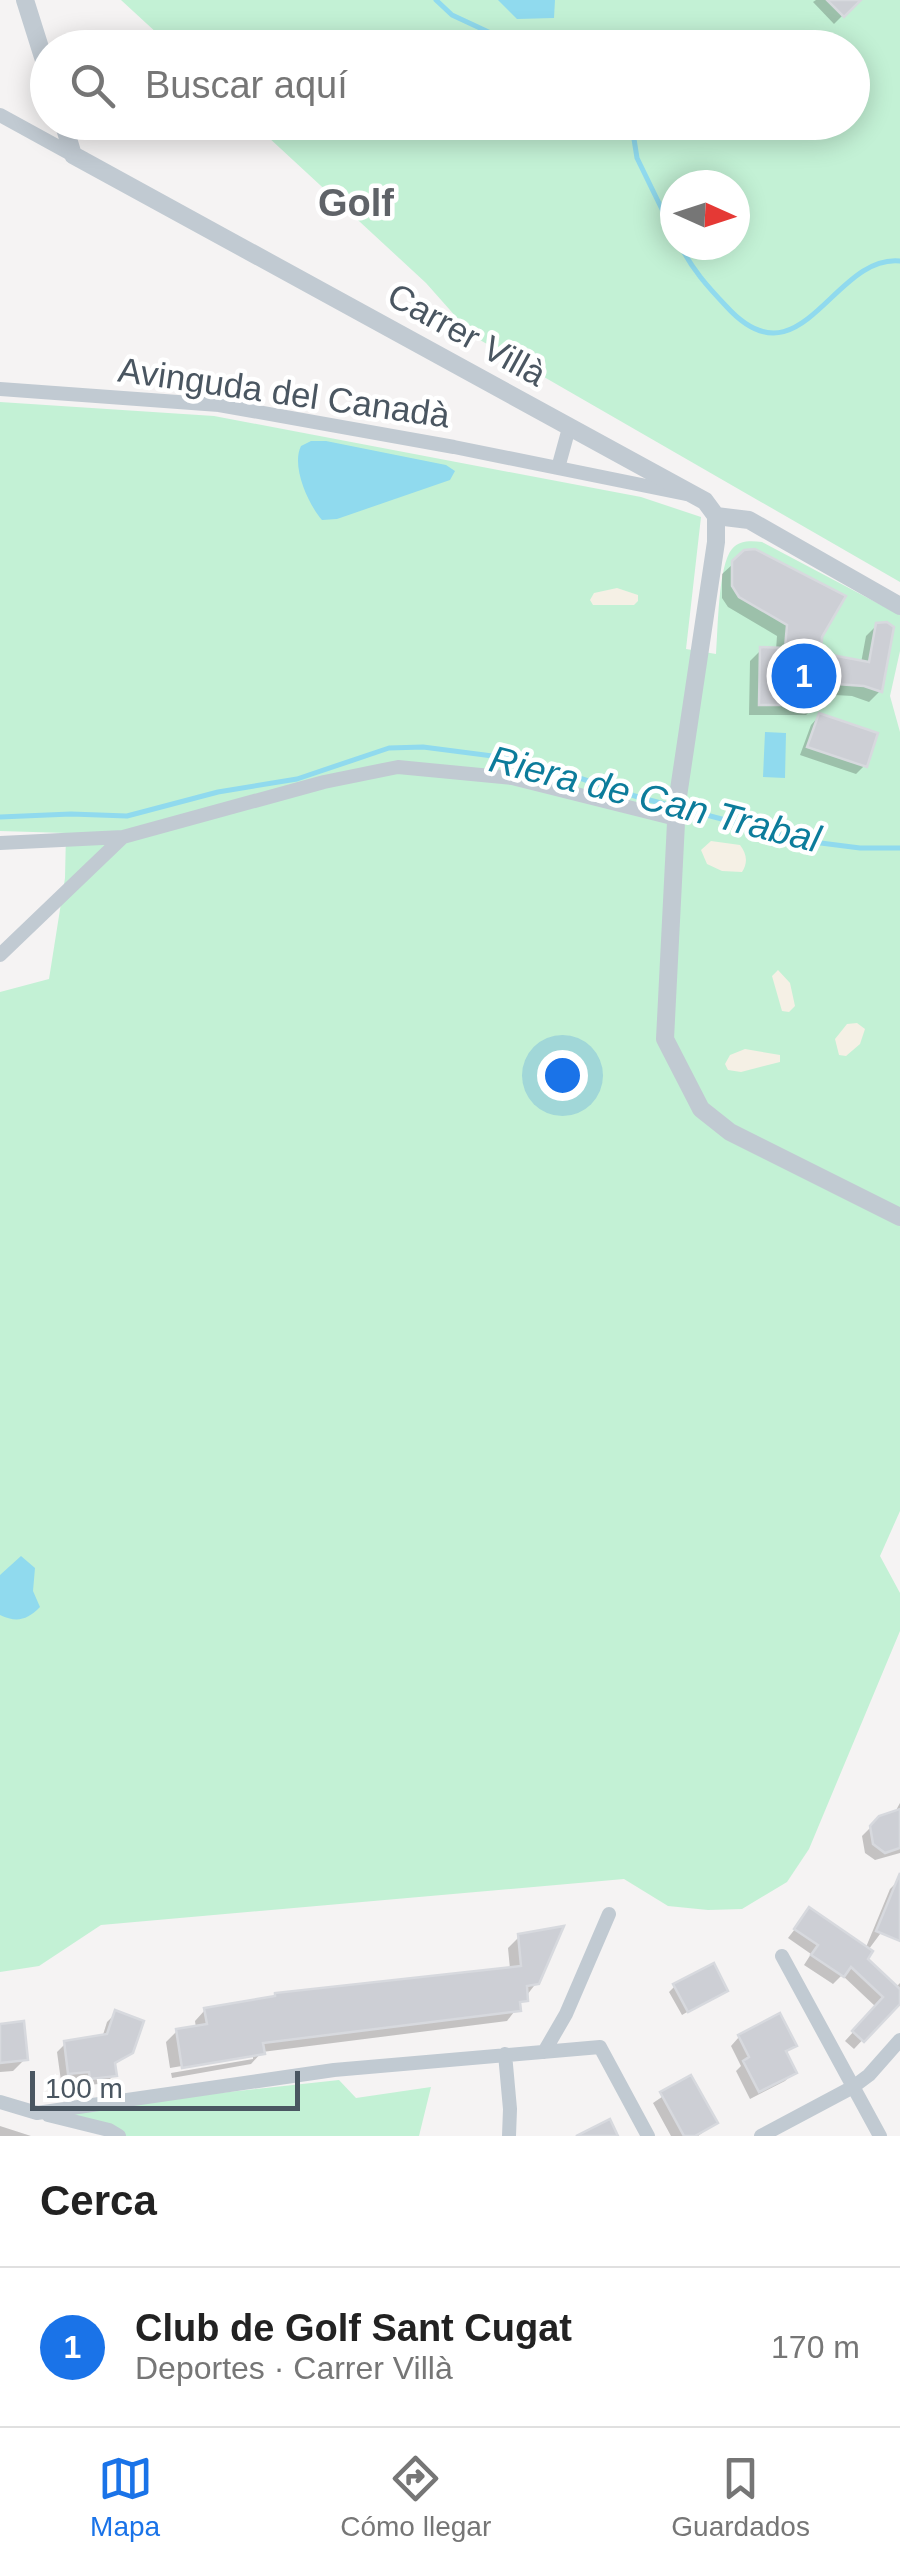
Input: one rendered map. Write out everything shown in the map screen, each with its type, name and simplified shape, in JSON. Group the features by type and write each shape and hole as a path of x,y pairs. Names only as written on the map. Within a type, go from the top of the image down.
{"street":[{"path":"25,0 34,30"},
{"name":"Carrer Villà","path":"0,115 30,131"},
{"name":"Carrer Villà","path":"46,140 705,502 716,516 749,520 900,606"},
{"path":"68,140 73,155"},
{"name":"Avinguda del Canadà","path":"0,389 219,405 692,495"},
{"path":"558,468 570,428"},
{"path":"716,516 716,542 676,813 665,1039 701,1109 730,1132 900,1217"},
{"path":"0,843 123,837 324,782 398,767 512,778 676,813"},
{"path":"0,955 123,837"},
{"path":"544,2052 566,2014 608,1914"},
{"path":"782,1956 880,2136"},
{"path":"761,2136 870,2075 900,2040"},
{"path":"37,2113 334,2070 600,2047 648,2136"},
{"path":"505,2054 509,2136"},
{"path":"0,2102 109,2130 119,2136"}],"green space":[{"path":"121,0 900,0 900,582 473,336 426,283 271,140 870,140 870,30 154,30"},
{"path":"0,402 214,416 641,497 701,517 686,649 716,654 727,557 732,549 746,542 762,542 900,615 900,651 890,696 900,732 900,1511 880,1556 900,1593 900,1631 809,1849 787,1882 742,1909 668,1906 624,1879 101,1925 39,1966 0,1972 0,992 49,979 65,878 66,833 0,831"},
{"path":"339,2080 356,2098 431,2087 419,2136 119,2136 37,2113"}],"sand":[{"path":"617,588 638,595 638,601 634,605 593,605 590,600 594,593"},
{"path":"711,841 740,845 746,859 742,872 722,871 707,864 701,850"},
{"path":"778,970 790,983 795,1006 789,1012 782,1011 772,976"},
{"path":"857,1023 865,1029 860,1044 846,1056 839,1055 835,1039 847,1024"},
{"path":"745,1049 780,1055 780,1062 741,1072 728,1070 725,1064 730,1055"}],"water":[{"path":"498,0 555,0 554,18 517,19"},
{"path":"311,441 446,465 455,471 450,480 337,519 322,520 307,495 298,464 301,446"},
{"path":"765,732 786,733 785,778 763,777"},
{"path":"21,1556 35,1568 33,1591 40,1607 26,1617 12,1619 0,1615 0,1575"}],"building":[{"path":"827,0 861,0 844,17"},
{"path":"755,549 846,596 822,637 821,653 869,662 876,623 887,622 894,627 882,692 864,686 822,683 820,705 759,705 760,647 785,648 787,625 739,597 732,586 732,561 744,550"},
{"path":"819,713 878,733 867,767 807,747"},
{"path":"900,1809 900,1848 885,1853 873,1844 870,1826 879,1816"},
{"path":"900,1873 900,1941 876,1931"},
{"path":"809,1907 873,1951 868,1959 900,1989 900,2004 864,2042 852,2031 883,1997 851,1967 844,1977 811,1955 818,1945 794,1929"},
{"path":"564,1926 539,1984 527,1986 528,2001 520,2002 521,2011 263,2043 265,2054 182,2068 176,2029 207,2024 204,2008 275,1993 521,1966 518,1934"},
{"path":"714,1963 728,1991 688,2012 673,1984"},
{"path":"115,2010 144,2021 133,2053 115,2063 117,2076 90,2079 89,2072 68,2074 64,2041 107,2034"},
{"path":"780,2013 797,2046 786,2051 797,2073 759,2092 743,2061 749,2057 738,2035"},
{"path":"24,2021 28,2060 0,2063 0,2024"},
{"path":"691,2075 718,2123 695,2136 684,2136 660,2092"},
{"path":"610,2119 618,2136 576,2136"}],"waterway":[{"path":"436,0 452,15 484,30"},
{"path":"634,140 637,158 660,205"},
{"path":"689,260 726,306 752,328 775,333 796,326 876,264 900,261"},
{"name":"Riera de Can Trabal","path":"0,817 127,816 218,792 297,779 389,748 423,747 524,760 638,797 805,841 900,848"}],"place":[{"name":"Club de Golf Sant Cugat","path":"804,676"}],"district":[{"name":"Golf","path":"356,203"}]}
